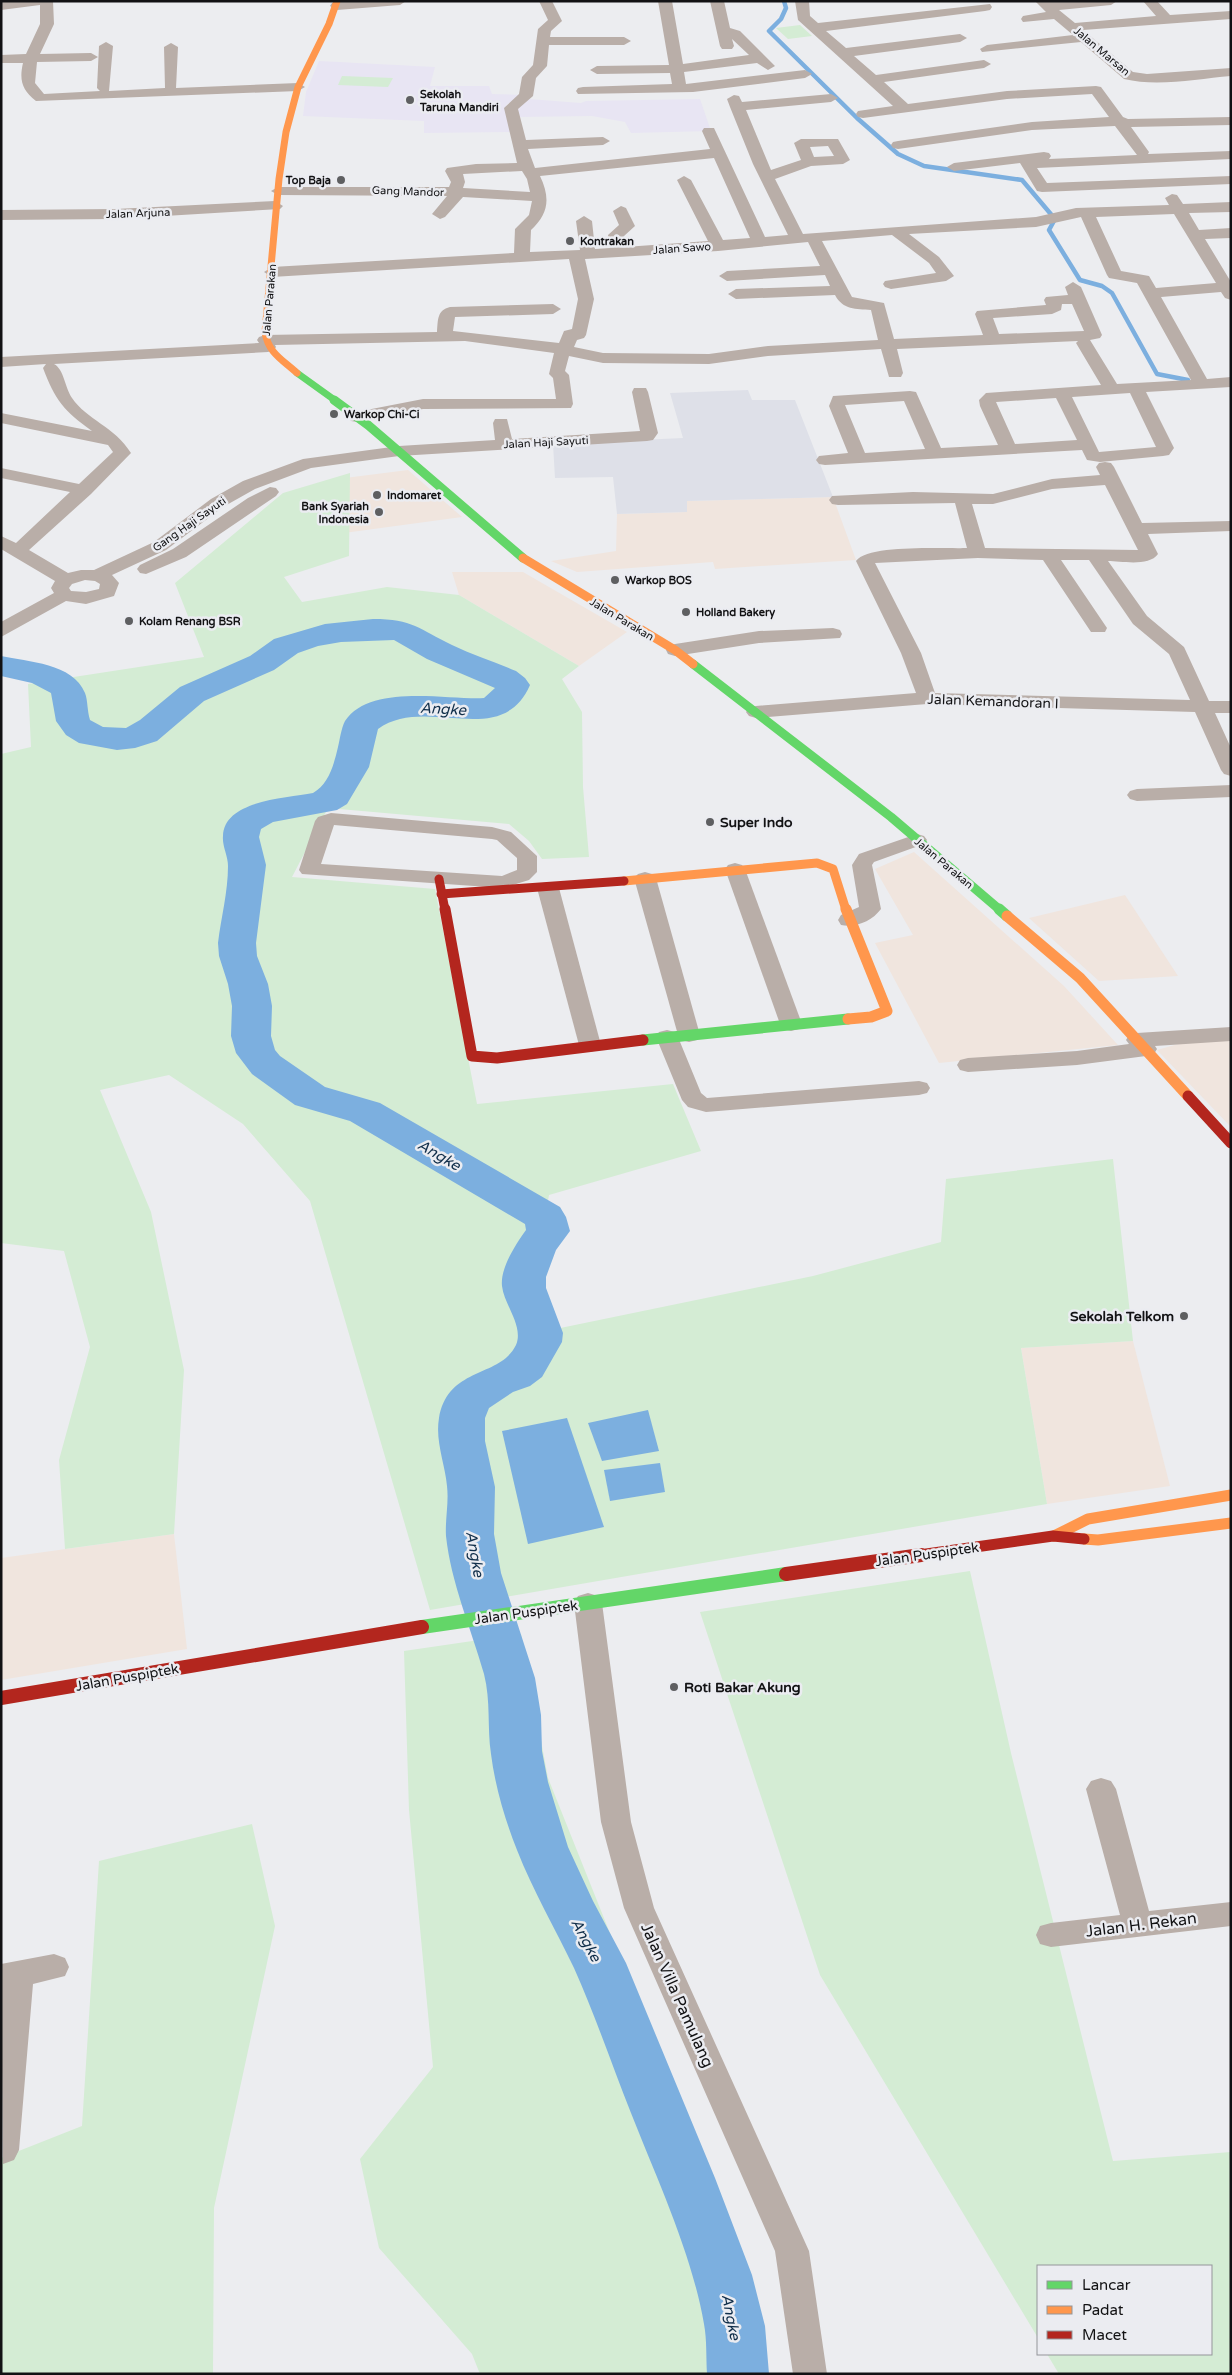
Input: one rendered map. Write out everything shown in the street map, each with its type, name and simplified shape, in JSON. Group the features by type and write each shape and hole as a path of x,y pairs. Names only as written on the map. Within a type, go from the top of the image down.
{"street":[{"path":"1,6 44,1 48,10 46,25 30,58 28,78 29,85 36,95 44,99 214,89 298,87"},
{"path":"337,4 400,1"},
{"path":"522,257 523,229 537,215 540,205 534,179 528,170 520,145 511,108 526,96 529,77 540,66 539,57 542,52 542,41 546,28 555,20 544,1"},
{"path":"665,1 680,88"},
{"path":"717,1 725,31 730,62"},
{"path":"802,1 802,17 904,108"},
{"path":"1028,19 1051,7 1111,1"},
{"path":"1149,1 1167,20"},
{"name":"Jalan Parakan","path":"337,4 298,87 287,133 277,198 266,343 304,379 357,417 524,559 675,650 917,840 1080,978 1142,1044 1161,1069 1231,1143"},
{"path":"814,28 985,7"},
{"name":"Jalan Marsan","path":"1051,7 1083,32 1126,74 1133,77 1231,72"},
{"path":"987,49 1083,32 1167,20 1231,15"},
{"path":"725,31 735,34 780,77"},
{"path":"842,53 960,38"},
{"path":"542,41 624,41"},
{"path":"104,88 106,46"},
{"path":"170,86 171,47"},
{"path":"1,59 92,56"},
{"path":"596,70 676,69 760,58"},
{"path":"872,80 984,64"},
{"path":"584,91 680,88 805,74"},
{"path":"43,81 42,90 212,84 214,89"},
{"path":"863,114 1023,93 1096,90 1146,155 1194,235 1216,258 1228,287 1150,293"},
{"path":"831,98 735,103 766,177 806,239 830,270 840,290 850,302 878,306 886,344 895,373"},
{"path":"898,145 1032,126 1122,122 1231,121"},
{"path":"709,131 717,153 760,242"},
{"path":"520,145 604,141"},
{"path":"577,142 585,166"},
{"path":"1231,150 1027,164 1042,188 1231,180"},
{"path":"440,214 456,193 458,182 456,175 452,171 476,168 528,170 717,153"},
{"path":"954,167 1024,158 1231,155"},
{"path":"766,177 809,162"},
{"path":"684,180 718,246"},
{"name":"Gang Mandor","path":"277,198 381,190 537,197"},
{"name":"Jalan Arjuna","path":"1,215 115,214 277,198"},
{"name":"Jalan Sawo","path":"272,272 718,246 1056,218 1087,213 1231,207"},
{"path":"620,252 616,244 616,235 627,226 621,211"},
{"path":"1087,213 1115,275 1143,279 1201,383"},
{"path":"357,417 432,404 563,405 565,403 561,375 557,374 556,362 568,345 570,334 578,334 586,307 582,254 584,221"},
{"path":"891,284 946,276 934,260 897,232"},
{"path":"1194,235 1231,233"},
{"path":"727,276 830,270"},
{"path":"736,294 840,290"},
{"path":"1,362 266,343 445,336 481,337 564,349 603,358 693,360 783,350 1094,335 1075,293 1052,300 1055,308 1052,309 983,314 993,339"},
{"path":"445,336 446,314 450,312 553,309"},
{"path":"1084,343 1110,385"},
{"path":"19,550 122,456 114,441 69,406 60,392 51,368"},
{"path":"1009,449 987,400 1005,395 1061,392 1161,379 1167,380 1173,385"},
{"path":"1110,385 1135,387 1231,382"},
{"path":"1061,392 1093,456 1100,458 1163,451 1165,448 1135,387"},
{"name":"Jalan Haji Sayuti","path":"403,455 504,444 647,436 649,433 640,392"},
{"path":"859,458 837,406 836,402 840,400 910,396 935,453"},
{"path":"1,418 114,441"},
{"path":"501,423 504,444"},
{"path":"825,460 1087,445"},
{"name":"Gang Haji Sayuti","path":"1,631 81,575 104,579 151,568 209,535 242,507 278,488 319,475 403,455"},
{"path":"1,473 85,490"},
{"path":"838,500 914,497 993,499 1052,484 1108,473 1149,554 1134,557 978,553 878,556 865,561 911,653 927,698"},
{"path":"962,498 978,553"},
{"path":"1135,529 1229,529"},
{"path":"1,541 19,550 65,587"},
{"path":"1048,554 1098,628"},
{"path":"1095,556 1140,620 1178,651 1230,767"},
{"path":"675,650 759,637 833,634"},
{"name":"Jalan Kemandoran I","path":"756,712 927,698 1231,707"},
{"path":"1137,794 1231,791"},
{"path":"440,886 472,1056 497,1058 590,1045 871,1017 887,1011 849,920 833,868 827,865 816,863 735,869 548,888 440,886 311,870 308,868 325,821 331,820 492,833 504,836 527,856 527,872 522,876 502,882 440,886"},
{"path":"849,920 863,915 870,909 862,865 866,858 917,840"},
{"path":"735,869 791,1024"},
{"path":"645,878 690,1096 696,1102 706,1105 919,1088"},
{"path":"548,888 590,1045"},
{"path":"968,1065 1077,1058 1142,1044 1231,1034"},
{"name":"Jalan Puspiptek","path":"1053,1536 1088,1519 1231,1495"},
{"name":"Jalan Puspiptek","path":"1,1698 444,1623 1053,1536 1098,1540 1231,1522"},
{"name":"Jalan Villa Pamulang","path":"575,1605 616,1822 639,1908 792,2251 810,2374"},
{"path":"1101,1789 1136,1923"},
{"name":"Jalan H. Rekan","path":"1051,1935 1136,1923 1231,1914"},
{"path":"3,2150 10,1975 54,1967"}],"shaded area":[{"name":"Sekolah Taruna Mandiri","path":"319,61 435,67 430,86 489,86 492,94 522,95 506,105 510,132 424,133 424,121 303,116 306,92"},
{"name":"Sekolah Taruna Mandiri","path":"529,99 581,103 586,101 700,99 711,131 631,133 625,122 592,116 519,117 517,107"},
{"path":"748,390 752,400 795,400 833,497 687,501 687,512 617,514 613,477 555,478 553,444 683,438 670,393"},
{"path":"408,470 462,517 344,533 337,479"},
{"path":"833,497 856,560 715,569 713,562 577,572 551,561 616,551 617,514 687,512 687,501"},
{"path":"452,572 523,572 627,632 579,666 459,595"},
{"path":"914,852 1064,986 1118,1045 939,1063 875,943 913,935 875,869"},
{"path":"1125,895 1178,976 1099,981 1029,918"},
{"path":"1231,1040 1230,1126 1157,1050 1185,1042"},
{"path":"1133,1341 1170,1486 1047,1504 1021,1348"},
{"path":"174,1534 187,1649 1,1680 1,1558"}],"green space":[{"path":"800,25 812,36 788,39 776,28"},
{"path":"342,76 393,78 388,87 338,85"},
{"path":"350,473 349,556 284,577 302,602 387,587 459,595 579,666 562,679 582,712 583,787 589,857 542,859 529,841 509,824 328,808 292,877 435,889 477,1104 673,1084 701,1151 549,1195 545,1217 548,1231 524,1288 541,1332 813,1276 941,1242 946,1179 1113,1159 1133,1341 1021,1348 1047,1504 430,1610 310,1201 243,1124 169,1075 100,1090 151,1212 184,1370 174,1534 65,1549 59,1460 90,1347 64,1251 1,1243 1,754 31,747 28,684 204,657 175,583 283,493"},
{"path":"970,1571 1011,1753 1113,2161 1231,2152 1231,2374 1059,2374 1048,2355 1212,2355 1212,2265 1037,2265 1037,2336 820,1975 700,1612"},
{"path":"521,1634 548,1778 745,2271 767,2374 480,2374 472,2354 379,2248 360,2159 433,2067 409,1810 404,1651"},
{"path":"252,1824 275,1926 214,2208 213,2374 1,2374 1,2158 82,2126 99,1861"}],"water":[{"path":"648,1410 659,1451 602,1461 588,1423"},
{"path":"567,1418 604,1527 528,1544 502,1431"},
{"path":"660,1463 665,1492 610,1501 604,1470"}],"waterway":[{"path":"784,1 786,8 781,19 769,31 857,118 898,154 924,166 1022,180 1055,219 1049,230 1080,280 1102,286 1112,293 1157,374 1188,380"},
{"name":"Angke","path":"1,666 35,673 60,683 67,691 73,721 78,727 92,735 117,739 135,737 144,733 153,728 192,694 262,663 286,646 325,634 373,629 398,630 478,669 494,674 513,685 508,697 499,704 487,708 474,709 423,705 396,708 376,714 361,724 351,767 334,796 324,802 263,813 250,819 243,827 241,837 247,865 237,943 238,956 248,984 252,1006 251,1036 256,1053 266,1065 310,1096 365,1112 545,1217 548,1231 536,1247 524,1277 524,1288 541,1333 540,1342 526,1366 514,1375 497,1381 469,1399 462,1418 462,1441 471,1487 470,1534 477,1573 510,1678 516,1715 516,1751 522,1782 542,1847 569,1908 599,1963 686,2178 722,2275 735,2326 738,2374"}],"traffic: fast":[{"path":"297,373 368,425 523,558"},
{"path":"693,664 891,817 1007,916"},
{"path":"643,1040 848,1019"},
{"path":"422,1627 786,1574"}],"traffic: slow":[{"path":"297,373 272,351 266,341 265,332 272,272 279,179 286,132 298,87 329,24 337,1"},
{"path":"523,558 675,650 693,664"},
{"path":"624,881 817,863 833,869 849,920 887,1011 871,1017 848,1019"},
{"path":"1007,916 1080,978 1188,1096"},
{"path":"1054,1536 1088,1519 1231,1495"},
{"path":"1084,1539 1098,1540 1231,1523"}],"traffic: jam":[{"path":"439,879 472,1056 497,1058 643,1040"},
{"path":"441,894 624,881"},
{"path":"1188,1096 1231,1143"},
{"path":"786,1574 1053,1536 1084,1539"},
{"path":"1,1698 422,1627"}],"place":[{"name":"Sekolah Taruna Mandiri","path":"410,100"},
{"name":"Top Baja","path":"341,180"},
{"name":"Kontrakan","path":"570,241"},
{"name":"Warkop Chi-Ci","path":"334,414"},
{"name":"Indomaret","path":"377,495"},
{"name":"Bank Syariah Indonesia","path":"379,512"},
{"name":"Warkop BOS","path":"615,580"},
{"name":"Holland Bakery","path":"686,612"},
{"name":"Kolam Renang BSR","path":"129,621"},
{"name":"Super Indo","path":"710,822"},
{"name":"Sekolah Telkom","path":"1184,1316"},
{"name":"Roti Bakar Akung","path":"674,1687"}]}
